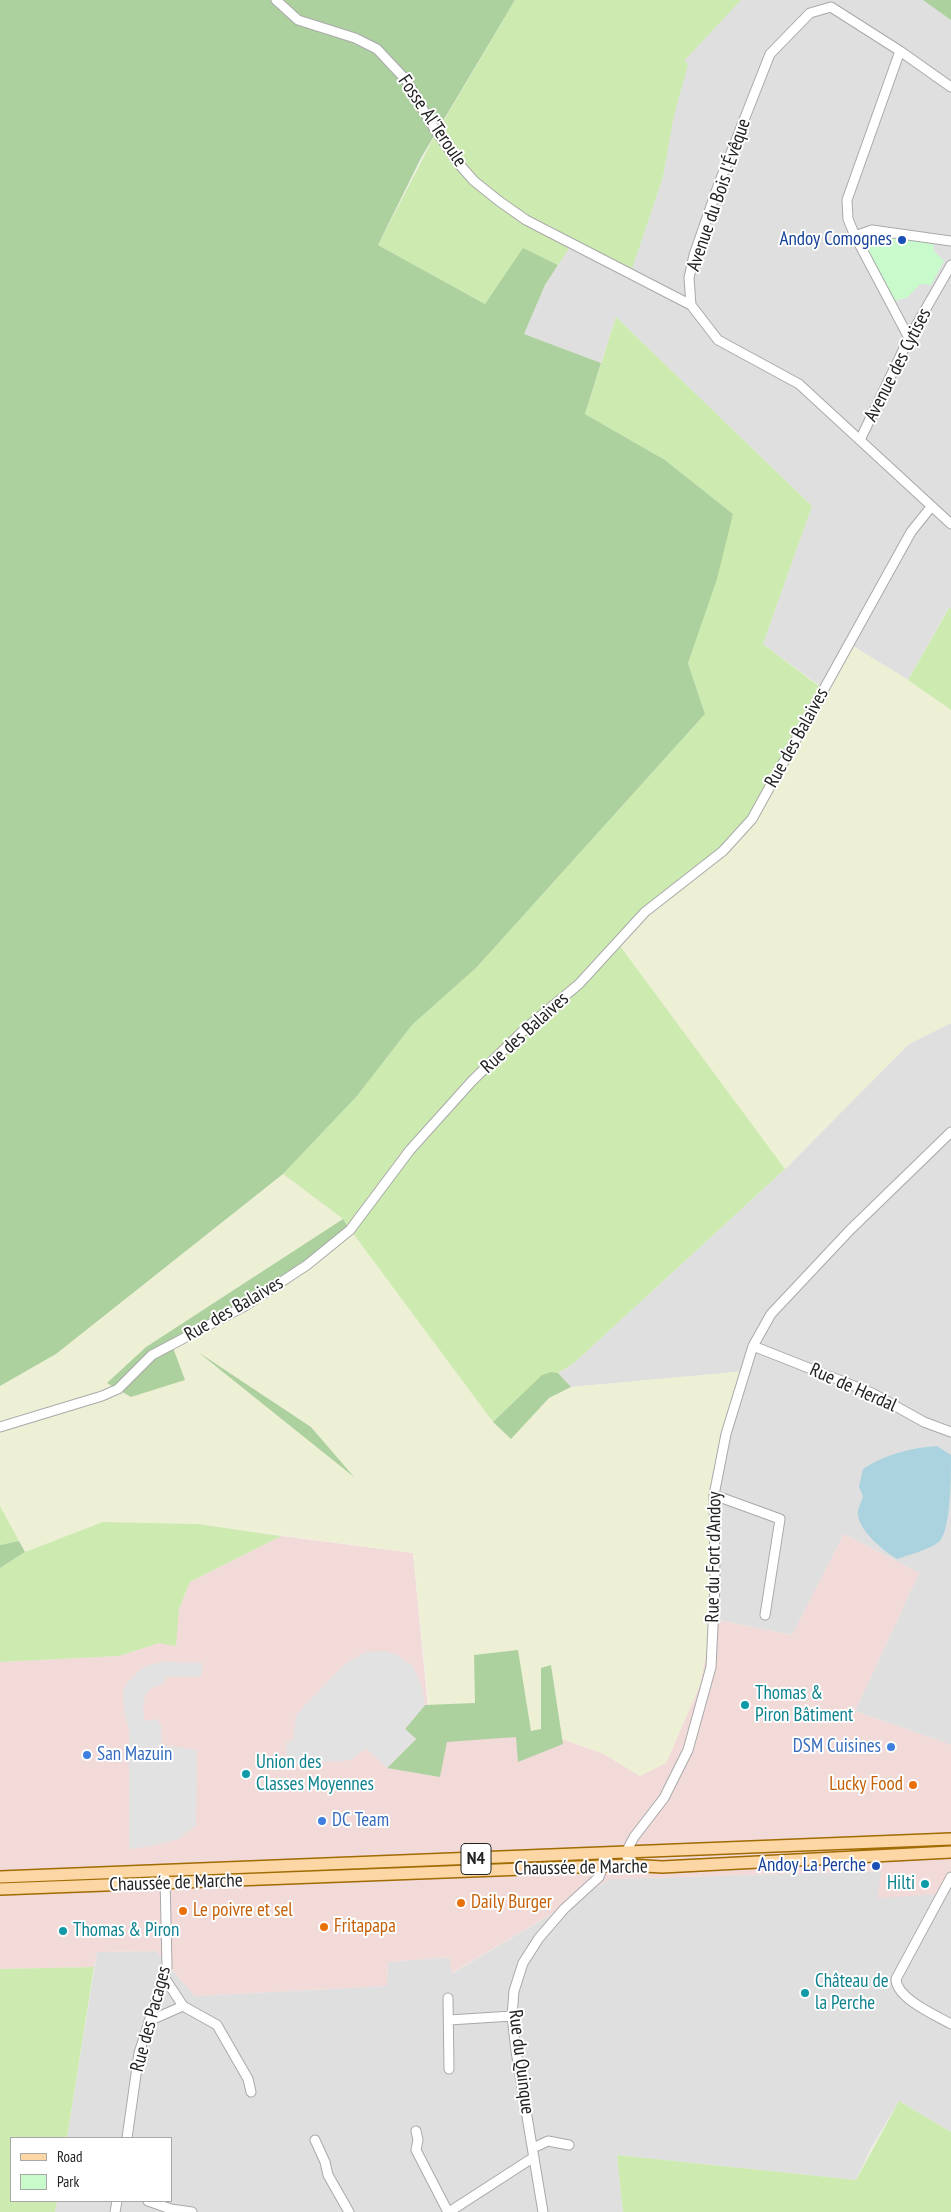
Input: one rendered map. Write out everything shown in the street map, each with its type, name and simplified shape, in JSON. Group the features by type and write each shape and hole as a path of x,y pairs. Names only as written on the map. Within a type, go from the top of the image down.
{"main road":[{"name":"Chaussée de Marche","path":"0,1877 951,1839"},
{"name":"Chaussée de Marche","path":"0,1889 628,1865 672,1866 951,1852"}],"street":[{"name":"Fosse Al'Teroule","path":"276,0 298,20 355,38 377,49 407,81 430,122 459,164 474,181 506,206 526,220 691,305"},
{"name":"Avenue du Bois l'Évêque","path":"691,305 689,278 694,256 718,186 770,54 810,13 831,7 900,51"},
{"path":"909,338 855,236 848,219 847,200 900,51 951,88"},
{"path":"855,236 872,230 951,242"},
{"name":"Avenue des Cytises","path":"860,440 909,338 951,265"},
{"path":"691,305 718,340 799,384 931,507 950,519"},
{"name":"Rue des Balaives","path":"0,1427 102,1396 118,1389 152,1355 245,1306 307,1265 350,1230 410,1150 472,1081 525,1029 579,984 645,912 723,851 752,819 911,532 931,507"},
{"name":"Rue du Fort d'Andoy","path":"626,1852 634,1837 664,1798 688,1750 711,1667 715,1585 714,1495 726,1434 753,1346 771,1314 850,1230 951,1132"},
{"name":"Rue de Herdal","path":"753,1346 872,1393 924,1422 951,1432"},
{"path":"714,1495 780,1519 765,1615"},
{"path":"626,1852 628,1865"},
{"path":"605,1853 605,1866"},
{"name":"Rue du Quinque","path":"543,2212 512,2016 514,1991 529,1952 550,1924 599,1877 605,1866"},
{"name":"Rue des Pacages","path":"126,2137 139,2053 167,1967 165,1870"},
{"path":"951,1877 949,1889 896,1979 896,1987 902,1995 951,2024"},
{"path":"164,1977 183,2006 217,2025 248,2079 251,2092"},
{"path":"448,1998 449,2069"},
{"path":"149,2022 183,2006"},
{"path":"449,2020 512,2016"},
{"path":"416,2131 418,2140 416,2150 448,2212 534,2153 548,2141 569,2145"},
{"path":"315,2140 325,2162 328,2175 349,2212"},
{"path":"151,2202 192,2212"}],"shaded area":[{"path":"741,0 930,0 951,15 951,609 948,609 908,680 853,646 827,691 763,644 812,506 616,317 601,363 524,334 545,285 570,247 631,271 663,177 683,61"},
{"path":"951,1023 951,1745 855,1711 919,1573 844,1534 792,1635 713,1619 714,1495 745,1372 571,1387 558,1373 574,1363 785,1169 909,1044"},
{"path":"844,1534 919,1573 855,1711 951,1745 951,1877 940,1894 878,1898 881,1871 610,1879 452,1973 449,1957 388,1962 387,1986 195,1996 156,1951 97,1952 94,1967 0,1969 0,1662 119,1656 159,1643 175,1645 179,1609 190,1582 281,1536 413,1553 430,1730 562,1739 604,1754 640,1776 666,1763 700,1685 713,1619 792,1635"},
{"path":"385,1651 395,1654 412,1665 422,1687 425,1705 405,1729 416,1739 387,1768 366,1748 352,1759 287,1765 286,1742 293,1740 296,1716 305,1705 346,1663 365,1652"},
{"path":"164,1662 203,1663 201,1677 165,1677 164,1684 153,1687 146,1694 143,1703 144,1721 156,1719 161,1725 162,1745 197,1750 196,1825 179,1839 152,1846 129,1849 129,1729 124,1712 123,1692 126,1684 140,1670 148,1665"},
{"path":"882,1871 879,1898 951,1877 951,2132 899,2101 870,2150 856,2180 617,2155 623,2212 55,2212 57,2202 172,2202 172,2137 67,2137 97,1952 156,1951 195,1996 387,1986 388,1962 449,1957 453,1973 610,1879"}],"green space":[{"path":"0,0 515,0 421,158 378,245 485,304 523,248 558,265 545,285 524,334 601,363 585,414 665,460 733,514 717,579 688,663 705,714 476,968 412,1025 357,1096 283,1174 56,1354 0,1386"},
{"path":"515,0 741,0 684,61 688,64 673,120 663,177 631,272 528,217 473,175 439,129"},
{"path":"923,0 951,0 951,20"},
{"path":"434,137 464,176 491,200 570,247 558,265 523,249 485,304 378,245"},
{"path":"872,234 933,243 934,251 944,261 931,285 920,284 908,297 895,301 859,238"},
{"path":"616,317 812,506 763,644 819,686 748,817 720,849 644,910 578,981 478,1072 350,1230 343,1219 283,1174 357,1096 412,1025 476,968 705,714 688,663 733,514 665,460 585,414"},
{"path":"949,608 951,609 951,710 908,680"},
{"path":"853,646 908,680 951,710 951,1023 909,1044 785,1169 620,946 659,904 728,850"},
{"path":"620,946 785,1169 574,1363 558,1373 551,1372 542,1376 493,1422 352,1232 412,1152 474,1084 527,1033 581,987"},
{"path":"283,1174 343,1219 146,1347 107,1384 185,1380 171,1345 352,1232 493,1422 511,1438 549,1398 571,1387 745,1371 714,1495 713,1619 700,1685 666,1763 640,1776 604,1754 562,1739 551,1665 541,1669 541,1729 531,1732 475,1704 429,1705 413,1553 198,1524 104,1522 25,1552 0,1506 0,1386 56,1354","holes":["205,1357 311,1427 351,1474"]},
{"path":"343,1219 350,1230 307,1265 172,1345 185,1380 131,1397 107,1383 146,1347"},
{"path":"198,1352 311,1427 354,1477"},
{"path":"551,1372 558,1373 571,1387 549,1398 511,1439 493,1422 542,1375"},
{"path":"0,1506 19,1541 0,1545"},
{"path":"103,1522 198,1524 281,1536 190,1582 179,1609 176,1646 159,1643 119,1656 0,1662 0,1568 25,1552"},
{"path":"19,1541 25,1552 0,1568 0,1545"},
{"path":"518,1650 531,1731 541,1729 541,1668 551,1665 563,1744 518,1762 516,1737 447,1742 440,1777 387,1768 416,1739 405,1729 425,1705 475,1703 474,1655"},
{"path":"94,1967 67,2137 10,2137 10,2202 57,2202 55,2212 0,2212 0,1969"},
{"path":"899,2101 951,2132 951,2212 623,2212 617,2155 856,2180"}],"water":[{"path":"937,1446 951,1455 950,1501 944,1534 940,1541 931,1547 897,1559 873,1540 860,1521 858,1513 863,1496 859,1487 863,1469 880,1459 898,1453 917,1448"}],"place":[{"name":"Andoy Comognes","path":"902,240"},
{"name":"Thomas & Piron Bâtiment","path":"745,1705"},
{"name":"DSM Cuisines","path":"891,1747"},
{"name":"San Mazuin","path":"87,1755"},
{"name":"Union des Classes Moyennes","path":"246,1774"},
{"name":"Lucky Food","path":"913,1785"},
{"name":"DC Team","path":"322,1821"},
{"name":"Andoy La Perche","path":"876,1866"},
{"name":"Hilti","path":"925,1884"},
{"name":"Daily Burger","path":"461,1903"},
{"name":"Le poivre et sel","path":"183,1911"},
{"name":"Fritapapa","path":"324,1927"},
{"name":"Thomas & Piron","path":"63,1931"},
{"name":"Château de la Perche","path":"805,1993"}]}
